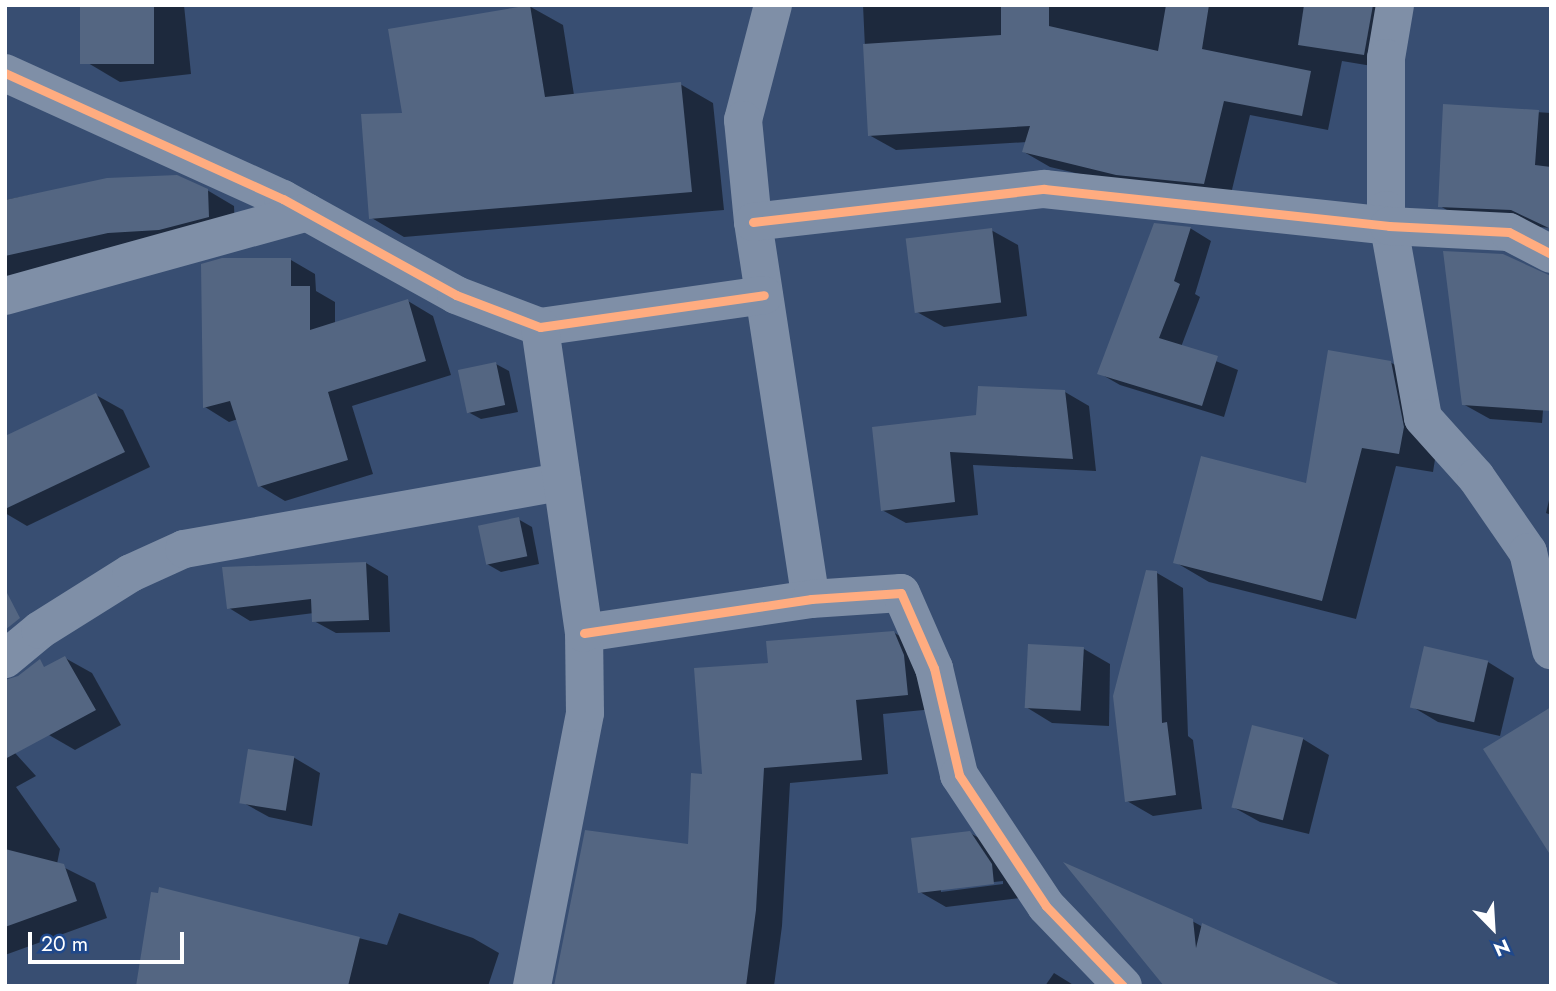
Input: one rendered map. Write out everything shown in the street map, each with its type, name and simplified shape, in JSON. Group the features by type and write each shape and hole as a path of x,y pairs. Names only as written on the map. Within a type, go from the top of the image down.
{"street":[{"path":"774,5 743,120 753,222 811,600"},
{"path":"1395,5 1386,58 1389,226 1423,418 1476,477 1528,552 1551,650"},
{"path":"5,73 307,212 456,295 540,327 764,295"},
{"path":"753,222 1044,189 1389,226 1509,232 1551,254"},
{"path":"5,296 307,212"},
{"path":"532,986 585,713 584,634 540,327"},
{"path":"5,659 40,630 131,573 184,549 562,482"},
{"path":"584,634 811,600 901,593 934,668 959,775 1046,906 1123,986"}],"building":[{"path":"80,5 154,5 154,64 80,64"},
{"path":"530,5 545,97 681,82 692,192 369,219 361,114 402,113 388,29"},
{"path":"1001,5 1049,5 1049,26 1158,51 1166,5 1209,5 1202,49 1311,71 1302,116 1224,101 1204,184 1116,175 1022,152 1030,126 868,136 863,44 1001,35"},
{"path":"1304,5 1373,5 1364,55 1298,45"},
{"path":"1443,104 1539,110 1535,165 1551,167 1551,229 1511,210 1438,207"},
{"path":"177,175 208,189 209,217 159,230 108,233 5,256 5,200 107,178"},
{"path":"1154,223 1191,227 1174,281 1180,284 1159,338 1218,356 1202,406 1097,374"},
{"path":"992,228 1001,302 915,313 906,239"},
{"path":"1443,251 1503,254 1551,276 1551,411 1462,405"},
{"path":"222,258 291,258 291,286 310,286 310,330 408,299 426,361 328,392 348,460 258,487 230,401 203,408 201,264"},
{"path":"1328,350 1391,361 1404,427 1399,454 1362,448 1322,601 1173,563 1201,456 1306,483"},
{"path":"496,362 505,405 467,413 458,370"},
{"path":"978,386 1065,390 1073,459 950,452 955,502 881,511 872,427 976,415"},
{"path":"96,393 125,452 5,509 5,436"},
{"path":"519,517 527,556 486,565 478,526"},
{"path":"366,562 369,620 312,622 311,599 227,609 222,567"},
{"path":"1146,570 1157,571 1162,723 1167,722 1176,795 1125,802 1113,696"},
{"path":"5,589 20,618 5,630"},
{"path":"894,631 904,655 908,695 856,700 862,760 764,768 756,910 746,986 554,986 585,830 688,844 691,773 702,774 694,668 768,663 766,641"},
{"path":"1028,644 1084,647 1081,711 1025,708"},
{"path":"1424,646 1488,661 1474,722 1410,707"},
{"path":"65,656 96,710 5,759 5,680 18,676 40,659 44,667"},
{"path":"1551,707 1551,856 1483,749"},
{"path":"1252,725 1303,738 1283,820 1231,807"},
{"path":"248,749 294,756 286,811 239,803"},
{"path":"970,831 992,864 994,884 918,893 911,838"},
{"path":"5,849 64,864 77,901 5,927"},
{"path":"1063,862 1193,919 1196,948 1202,923 1343,986 1164,986"},
{"path":"159,887 360,937 348,986 136,986 151,892 158,893"}],"cycle path":[{"path":"5,73 283,199 456,295 540,327 764,295"},
{"path":"753,222 1044,189 1389,226 1509,232 1551,254"},
{"path":"584,633 811,599 901,593 934,668 959,775 1046,906 1123,986"}]}
